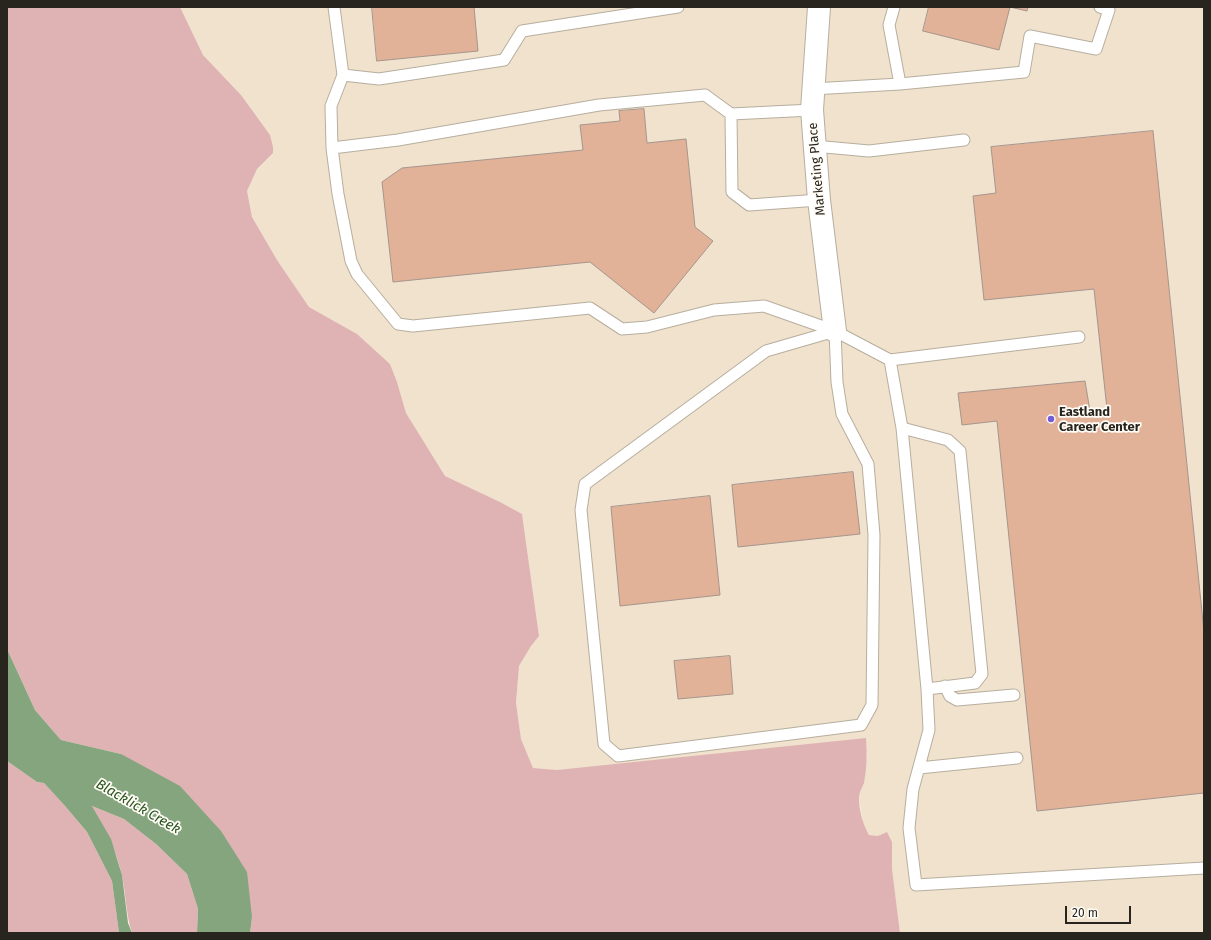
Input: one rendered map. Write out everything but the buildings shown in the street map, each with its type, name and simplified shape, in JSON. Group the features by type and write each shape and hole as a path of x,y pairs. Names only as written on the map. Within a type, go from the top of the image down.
{"street":[{"name":"Marketing Place","path":"819,7 812,99 814,146 835,331"}],"lane":[{"path":"334,7 343,75 331,106 332,148 338,194 351,261 357,274 398,324 413,326 590,308 622,329 647,327 714,310 764,306 835,331 890,360 1079,337"},
{"path":"343,75 379,79 504,60 522,31 678,7"},
{"path":"894,7 889,24 900,84"},
{"path":"332,148 398,140 599,105 705,95 731,114 900,84 1024,72 1030,36 1096,49 1110,10 1100,7"},
{"path":"731,114 732,192 749,204 819,200"},
{"path":"814,146 869,151 964,140"},
{"path":"835,331 837,382 842,414 868,464 874,535 872,706 861,725 618,756 604,744 581,510 585,484 766,351 835,331"},
{"path":"890,360 902,428 927,689 929,730 913,789 909,828 916,885 1204,868"},
{"path":"902,428 948,440 960,450 982,674 975,683 927,689"},
{"path":"946,686 950,696 957,700 1014,695"},
{"path":"919,768 1017,758"}],"shaded area":[{"path":"7,7 180,7 203,55 241,95 270,135 273,153 257,169 247,191 252,217 277,260 309,307 357,334 390,364 406,413 445,476 522,514 539,636 519,666 516,703 521,739 533,768 557,770 866,738 866,772 859,796 860,808 863,822 869,835 878,836 887,832 892,842 892,869 900,933 250,933 252,917 121,754 61,740 35,710 7,649"},
{"path":"180,7 1204,7 1204,933 900,933 892,869 892,842 878,836 869,835 863,822 859,797 864,783 867,752 557,770 533,768 521,739 516,703 519,666 539,636 522,514 445,476 406,413 390,364 357,334 309,307 277,260 252,217 247,191 257,169 273,153 241,95 203,55"},
{"path":"7,761 37,782 44,783 87,832 112,881 119,933 7,933"},
{"path":"92,806 124,819 156,844 187,874 198,909 197,933 132,933 128,919 120,866 110,840"}],"water":[{"name":"Blacklick Creek","path":"7,649 35,710 61,740 121,754 180,786 221,831 247,872 252,917 250,933 197,933 198,909 187,874 156,844 124,819 92,806 111,839 122,875 128,923 132,933 119,933 112,881 87,832 44,783 37,782 7,761"}],"place":[{"name":"Eastland Career Center","path":"1051,419"}]}
